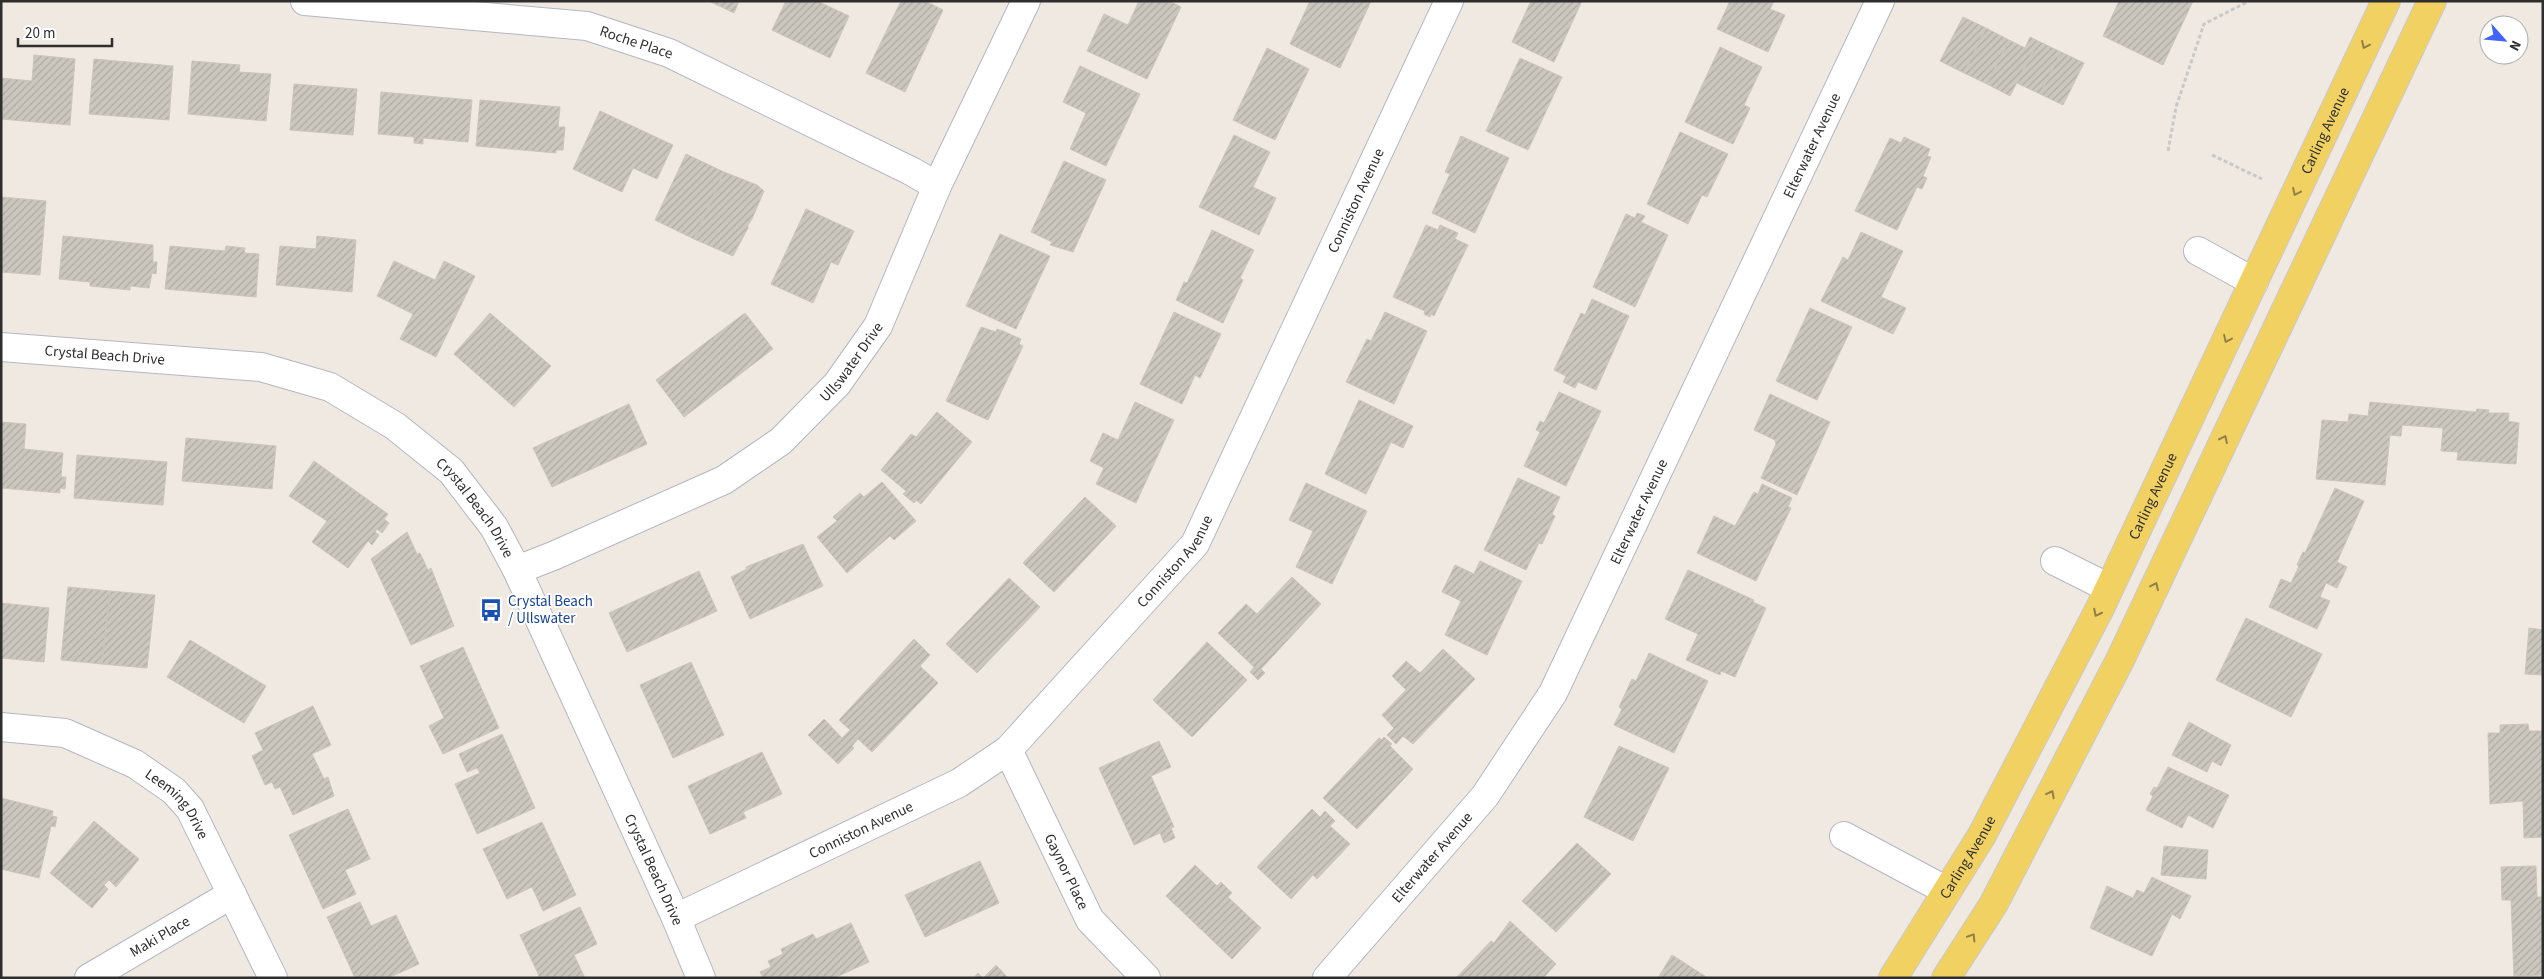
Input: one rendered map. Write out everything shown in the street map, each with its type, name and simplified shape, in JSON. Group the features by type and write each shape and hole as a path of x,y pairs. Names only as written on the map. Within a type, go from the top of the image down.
{"main road":[{"name":"Carling Avenue","path":"1893,978 1982,835 2109,588 2386,1"},
{"path":"1946,978 1993,904 2120,660 2432,1"}],"street":[{"name":"Roche Place","path":"306,1 587,26 669,53 910,170 937,186"},
{"name":"Ullswater Drive","path":"517,570 553,556 724,480 781,441 837,384 878,326 937,186 1026,1"},
{"name":"Conniston Avenue","path":"676,918 959,783 1008,750 1195,544 1449,1"},
{"name":"Elterwater Avenue","path":"1327,978 1484,796 1553,693 1880,1"},
{"path":"2198,251 2254,282"},
{"name":"Crystal Beach Drive","path":"1,347 261,367 330,387 395,426 451,471 494,527 517,570 676,918 701,978"},
{"path":"2055,561 2109,588"},
{"name":"Leeming Drive","path":"1,727 66,733 135,764 174,791 190,809 273,978"},
{"name":"Gaynor Place","path":"1008,750 1090,920 1146,978"},
{"path":"1844,836 1946,891"},
{"name":"Maki Place","path":"89,978 232,894"}],"path":[{"path":"2168,151 2176,107 2204,24 2249,1"},
{"path":"2212,155 2262,179"}],"building":[{"path":"709,1 739,1 734,13"},
{"path":"786,1 817,1 849,16 830,58 772,30"},
{"path":"901,1 925,1 943,10 905,92 866,73"},
{"path":"1139,1 1169,1 1181,7 1147,79 1087,51 1104,14 1128,25"},
{"path":"1310,1 1371,1 1340,68 1290,44"},
{"path":"1531,1 1582,1 1554,62 1512,42"},
{"path":"1730,1 1774,1 1770,9 1785,15 1768,52 1717,29"},
{"path":"2119,1 2193,1 2163,65 2103,36"},
{"path":"1963,17 1986,28 1964,73 1940,61"},
{"path":"1986,28 2009,40 1987,84 1964,73"},
{"path":"2030,37 2038,41 2010,96 1987,84 2009,40 2025,48"},
{"path":"2038,41 2061,52 2040,94 2017,83"},
{"path":"1720,47 1762,67 1744,105 1750,108 1733,144 1685,122"},
{"path":"1267,48 1309,69 1275,140 1233,120"},
{"path":"2061,52 2084,63 2063,105 2040,94"},
{"path":"34,55 75,59 70,125 1,119 1,78 32,81"},
{"path":"1520,58 1562,77 1528,150 1486,131"},
{"path":"94,59 173,66 169,120 89,114"},
{"path":"192,61 240,65 239,72 271,74 266,121 188,114"},
{"path":"1080,66 1140,94 1106,166 1070,149 1086,113 1063,102"},
{"path":"294,84 357,89 353,135 290,130"},
{"path":"381,92 472,100 468,142 423,138 423,144 414,143 414,137 378,134"},
{"path":"480,100 560,107 558,127 565,127 563,150 556,150 556,153 476,146"},
{"path":"600,111 673,145 657,179 633,168 622,192 573,169"},
{"path":"1680,132 1728,154 1707,197 1702,195 1688,224 1647,204"},
{"path":"1234,135 1270,152 1253,187 1276,198 1259,235 1199,207"},
{"path":"1461,136 1509,158 1475,233 1432,213 1450,174 1445,172"},
{"path":"1904,137 1930,149 1927,156 1931,157 1923,176 1927,178 1922,189 1917,187 1897,230 1855,211 1890,138 1901,143"},
{"path":"686,154 724,172 694,239 655,220"},
{"path":"1064,161 1106,180 1073,252 1050,245 1052,242 1031,232"},
{"path":"724,172 757,185 764,191 733,256 694,239"},
{"path":"1,197 46,201 40,275 1,272"},
{"path":"806,209 854,231 838,265 831,262 813,303 771,284"},
{"path":"1637,213 1645,216 1641,222 1668,235 1635,307 1593,287 1626,214 1635,218"},
{"path":"1426,225 1438,230 1440,225 1458,233 1455,239 1468,245 1434,316 1431,314 1430,317 1424,314 1425,311 1393,297"},
{"path":"1212,230 1254,250 1240,278 1243,280 1223,323 1176,300 1184,282 1187,283"},
{"path":"1861,232 1903,251 1881,297 1906,308 1893,334 1821,301 1843,257 1848,260"},
{"path":"1000,234 1050,256 1016,329 966,306"},
{"path":"63,236 153,245 153,262 157,262 156,274 152,273 149,288 130,286 130,290 90,286 90,282 59,279"},
{"path":"317,236 356,240 352,292 276,285 280,246 316,249"},
{"path":"170,246 225,251 226,246 245,248 244,253 259,254 256,297 165,289"},
{"path":"394,261 435,280 444,261 475,276 436,357 400,339 413,314 377,296"},
{"path":"1592,299 1629,316 1596,390 1578,382 1575,388 1563,382 1566,376 1554,370 1581,313 1585,315"},
{"path":"1810,308 1852,327 1817,400 1776,381"},
{"path":"1174,312 1221,334 1200,378 1195,375 1182,404 1140,384"},
{"path":"1385,312 1427,331 1394,404 1346,382 1367,339 1371,341"},
{"path":"490,313 551,366 514,407 454,354"},
{"path":"745,313 773,349 684,417 656,380"},
{"path":"981,327 996,332 997,329 1021,339 1019,344 1023,346 988,420 946,401"},
{"path":"1559,392 1601,411 1566,486 1524,466 1540,432 1536,430 1540,421 1544,423"},
{"path":"1770,394 1830,422 1797,495 1761,478 1776,444 1775,440 1754,430"},
{"path":"1359,400 1413,426 1403,448 1391,442 1366,494 1325,474"},
{"path":"1135,402 1174,420 1136,503 1096,484 1104,468 1090,461 1103,433 1118,440"},
{"path":"2370,402 2476,412 2477,409 2489,410 2488,413 2509,413 2508,421 2519,423 2516,464 2457,460 2458,452 2441,451 2443,428 2402,425 2401,436 2390,435 2385,485 2316,479 2322,420 2348,422 2349,414 2368,416"},
{"path":"629,404 647,444 552,487 533,448"},
{"path":"937,412 972,442 921,504 916,500 914,503 903,494 906,491 881,470 911,434 916,437"},
{"path":"1,422 26,424 24,449 63,453 61,477 66,477 65,489 60,488 60,493 1,488"},
{"path":"186,438 276,446 272,489 182,481"},
{"path":"77,455 167,462 163,505 74,498"},
{"path":"314,461 388,514 384,519 389,523 382,533 377,529 375,532 379,535 372,545 368,541 348,568 312,542 327,521 289,496"},
{"path":"1518,478 1560,497 1552,514 1555,516 1542,544 1539,543 1526,570 1484,550"},
{"path":"882,482 916,521 894,540 890,536 847,573 817,537 837,521 833,517 860,493 864,497"},
{"path":"1306,483 1367,511 1332,584 1296,567 1313,531 1289,520"},
{"path":"1762,484 1792,498 1788,507 1791,508 1756,581 1697,553 1714,516 1735,526 1754,492 1758,494"},
{"path":"2335,488 2364,501 2337,562 2347,567 2337,588 2326,583 2320,597 2330,601 2317,629 2269,607 2281,579 2291,583 2303,552 2305,553"},
{"path":"1085,497 1116,526 1054,592 1023,563"},
{"path":"407,532 417,554 420,553 428,570 431,568 454,626 411,645 371,559"},
{"path":"803,544 823,586 750,619 731,577 747,569 746,567"},
{"path":"1480,561 1522,581 1487,655 1445,635 1461,601 1442,592 1455,565 1474,574"},
{"path":"1688,570 1754,600 1753,602 1766,608 1735,677 1721,671 1720,675 1686,660 1698,634 1665,619"},
{"path":"699,571 717,611 627,652 609,613"},
{"path":"1292,577 1321,604 1261,669 1265,673 1258,680 1250,672 1254,667 1218,633 1246,604 1257,614"},
{"path":"1009,578 1040,607 977,673 946,644"},
{"path":"68,587 110,591 102,664 61,660"},
{"path":"110,591 155,595 147,668 102,664"},
{"path":"1,603 49,608 44,662 1,658"},
{"path":"2246,618 2322,654 2291,717 2216,680"},
{"path":"2529,628 2543,630 2543,675 2525,674"},
{"path":"914,639 930,655 920,666 938,683 872,752 858,739 852,746 854,748 838,764 808,735 824,719 842,738 850,730 839,720"},
{"path":"190,640 266,686 244,723 167,677"},
{"path":"1207,642 1247,680 1192,737 1153,700"},
{"path":"463,647 499,728 443,754 429,726 444,718 420,666"},
{"path":"1443,649 1475,679 1413,744 1403,736 1396,744 1387,735 1394,728 1382,715 1406,690 1392,676 1406,661 1420,673"},
{"path":"1649,653 1708,681 1674,753 1614,725 1622,709 1619,707 1632,679 1636,681"},
{"path":"691,662 724,735 673,758 640,685"},
{"path":"313,706 331,745 312,754 324,779 328,777 334,796 293,815 280,787 275,789 272,782 265,785 252,756 263,750 255,733"},
{"path":"2189,722 2231,745 2221,766 2212,761 2207,772 2172,755"},
{"path":"2528,724 2529,731 2543,731 2543,837 2524,838 2523,801 2490,804 2488,733 2500,733 2500,725"},
{"path":"502,734 535,808 477,834 455,784 480,773 477,768 467,772 459,754"},
{"path":"1384,737 1392,744 1390,746 1413,769 1357,829 1323,798 1379,738 1382,740"},
{"path":"1159,741 1171,767 1151,776 1174,827 1171,828 1175,838 1164,843 1160,833 1134,845 1099,768"},
{"path":"1619,746 1669,768 1633,841 1584,817"},
{"path":"762,752 782,794 743,812 746,818 710,834 688,786"},
{"path":"2168,767 2229,795 2213,828 2188,815 2182,828 2146,810 2153,796 2150,794 2154,787 2157,788"},
{"path":"1,798 53,811 52,816 57,817 55,827 51,826 39,878 1,869"},
{"path":"348,809 370,859 345,870 356,894 323,909 289,835"},
{"path":"1312,809 1320,817 1325,811 1335,821 1330,826 1350,844 1317,879 1313,875 1291,899 1257,867"},
{"path":"94,821 139,859 116,887 109,880 104,885 108,889 92,908 50,873"},
{"path":"542,822 576,895 543,911 532,887 507,899 483,849"},
{"path":"1577,843 1611,874 1556,932 1522,901"},
{"path":"2164,846 2208,850 2206,879 2161,875"},
{"path":"980,861 999,903 925,937 905,895"},
{"path":"1195,865 1217,886 1221,882 1232,893 1228,897 1261,928 1232,959 1166,896"},
{"path":"2536,866 2537,897 2543,897 2543,975 2514,976 2511,900 2502,900 2501,867"},
{"path":"2152,877 2191,896 2180,919 2172,914 2152,956 2090,928 2107,886 2133,898 2137,890 2144,893"},
{"path":"360,902 371,926 396,915 419,964 388,978 355,978 327,917"},
{"path":"580,907 597,944 574,955 585,978 540,978 520,935"},
{"path":"1510,921 1556,964 1543,978 1456,978 1491,941 1494,943"},
{"path":"851,923 869,962 834,978 763,978 760,972 771,967 768,961 783,954 781,949 813,934 816,939"},
{"path":"1672,955 1708,978 1658,978"},
{"path":"996,965 1008,978 983,978"},
{"path":"978,973 983,978 974,978"}],"place":[{"name":"Crystal Beach / Ullswater","path":"491,610"}]}
